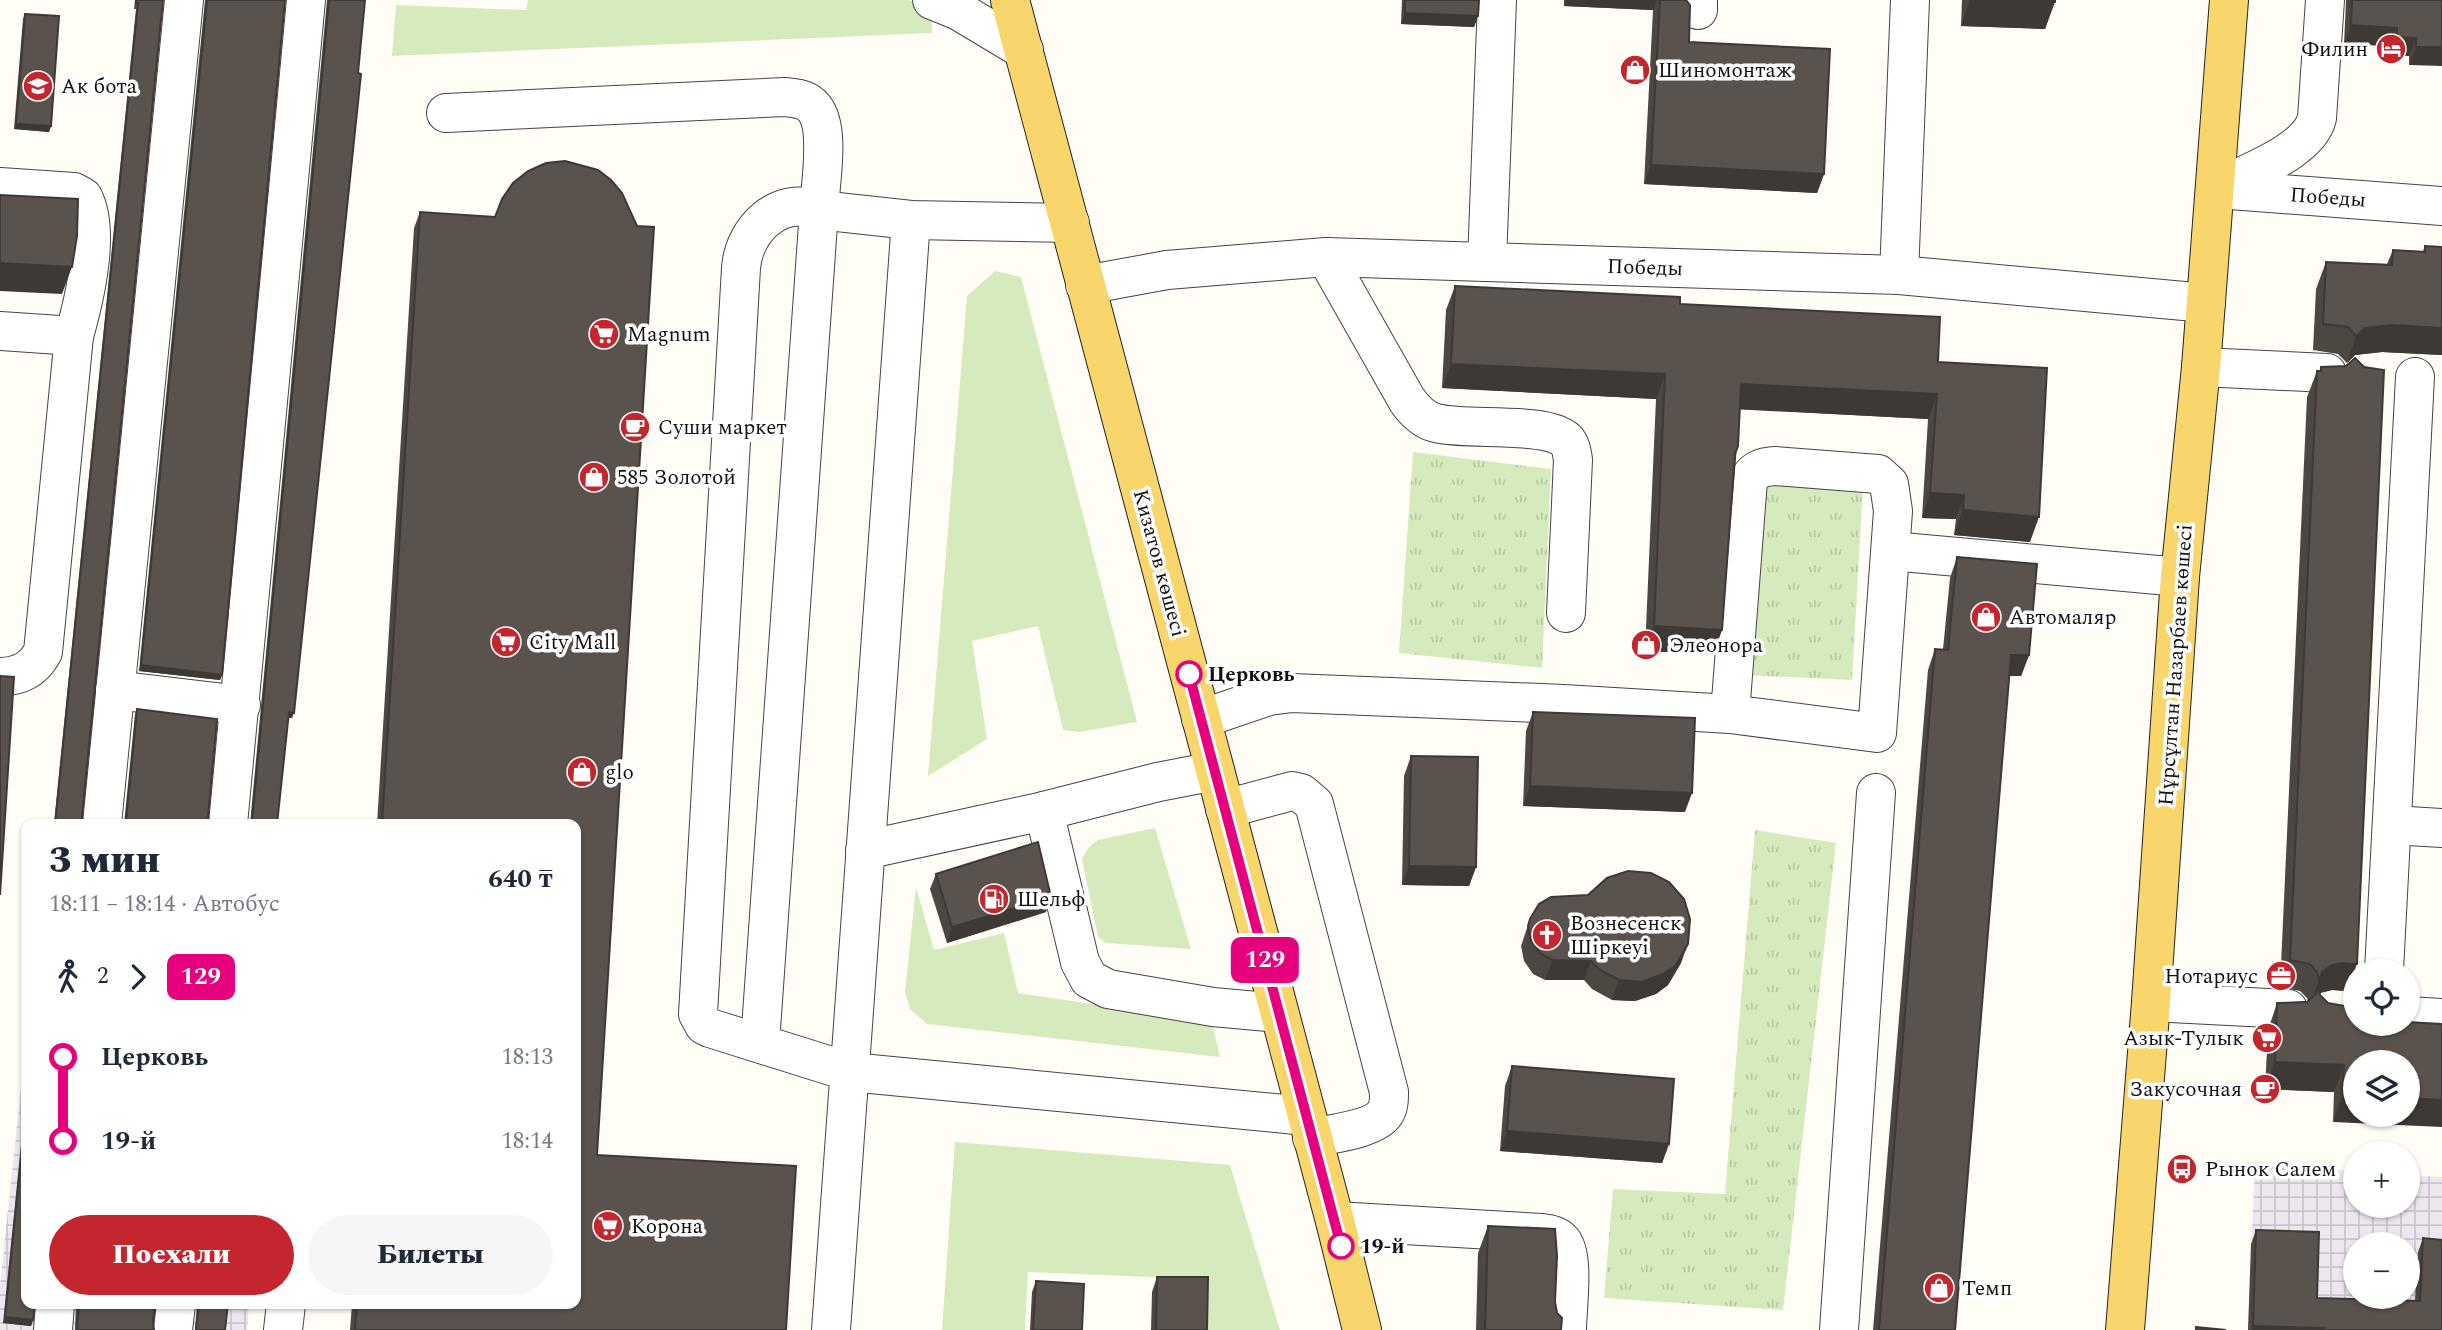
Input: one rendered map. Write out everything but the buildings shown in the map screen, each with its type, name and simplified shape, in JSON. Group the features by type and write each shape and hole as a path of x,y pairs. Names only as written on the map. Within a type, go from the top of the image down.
{"main road":[{"name":"Кизатов көшесі","path":"1010,0 1362,1330"},
{"name":"Нұрсұлтан Назарбаев көшесі","path":"2125,1330 2180,577 2201,367 2229,0"}],"street":[{"path":"102,819 184,0"},
{"path":"229,819 306,0"},
{"path":"932,0 959,11 1024,50"},
{"path":"1487,262 1497,0"},
{"path":"1899,275 1910,0"},
{"path":"2215,189 2290,151 2311,133 2315,126 2325,0"},
{"path":"446,113 771,97 801,99 813,106 821,119 823,136 819,210 760,1043"},
{"path":"0,187 74,192 83,197 90,218 87,290 74,336 43,652 36,664 26,671 16,676 0,677"},
{"name":"Победы","path":"2215,189 2442,206"},
{"path":"1070,223 911,220 819,210 809,206 782,209 769,216 755,229 746,243 741,268 698,1014 704,1025 850,1072 1309,1127 1370,1124 1379,1120 1387,1112 1389,1092 1314,804 1301,793 1292,791 1225,809"},
{"path":"831,1330 911,220"},
{"path":"1326,257 1415,411 1437,424 1544,431 1566,440 1573,460 1566,614"},
{"name":"Победы","path":"1085,285 1167,270 1326,257 1899,275 2206,303"},
{"path":"0,331 74,336"},
{"path":"2201,367 2327,373"},
{"path":"2385,959 2412,377"},
{"path":"1201,719 1269,696 1292,693 1730,713 1877,733 1891,551 1892,495 1889,484 1878,474 1775,466 1754,471 1748,480 1730,713"},
{"path":"1891,551 2180,577"},
{"path":"115,690 241,705"},
{"path":"865,850 1215,771"},
{"path":"1839,1330 1876,793"},
{"path":"1044,811 1080,962 1089,979 1108,989 1213,1007 1279,1013"},
{"path":"2392,825 2442,828"},
{"path":"2151,1002 2288,1009"},
{"path":"2420,1017 2442,1018"},
{"path":"1335,1221 1542,1233 1554,1236 1563,1242 1569,1264 1567,1330"},
{"path":"53,1330 55,1309"},
{"path":"173,1330 175,1309"},
{"path":"283,1330 285,1309"}],"shaded area":[{"path":"21,1087 21,1309 249,1309 247,1330 0,1330 0,1285"},
{"path":"2255,1165 2343,1170 2343,1218 2420,1218 2420,1176 2442,1177 2442,1330 2248,1330"}],"green space":[{"path":"528,0 909,0 932,10 932,33 392,56 396,5 526,10"},
{"path":"995,271 1021,277 1137,722 1079,732 1063,730 1038,626 972,641 987,739 928,776 967,296"},
{"path":"1413,452 1551,469 1542,668 1399,653"},
{"path":"1760,479 1863,485 1852,680 1743,675"},
{"path":"1155,828 1191,949 1106,943 1098,937 1082,859 1088,848 1098,840"},
{"path":"1755,830 1836,843 1783,1310 1604,1298 1613,1189 1725,1194"},
{"path":"916,887 934,950 1004,933 1018,993 1212,1022 1220,1057 927,1024 910,1009 905,992"},
{"path":"955,1142 1230,1165 1280,1330 1206,1330 1203,1279 1028,1272 1025,1330 942,1330"}],"bus line":[{"name":"129","path":"1189,674 1341,1246"}],"place":[{"name":"Филин","path":"2391,49"},
{"name":"Шиномонтаж","path":"1635,70"},
{"name":"Ак бота","path":"38,86"},
{"name":"Magnum","path":"604,334"},
{"name":"Суши маркет","path":"635,427"},
{"name":"585 Золотой","path":"594,477"},
{"name":"Автомаляр","path":"1986,617"},
{"name":"City Mall","path":"506,642"},
{"name":"Элеонора","path":"1646,645"},
{"name":"Церковь","path":"1189,674"},
{"name":"glo","path":"582,772"},
{"name":"Шельф","path":"994,899"},
{"name":"Вознесенск Шіркеуі","path":"1547,935"},
{"name":"Нотариус","path":"2281,976"},
{"name":"Азык-Тулык","path":"2267,1038"},
{"name":"Закусочная","path":"2265,1089"},
{"name":"Рынок Салем","path":"2182,1169"},
{"name":"Корона","path":"608,1226"},
{"name":"19-й","path":"1341,1246"},
{"name":"Темп","path":"1939,1288"}]}
